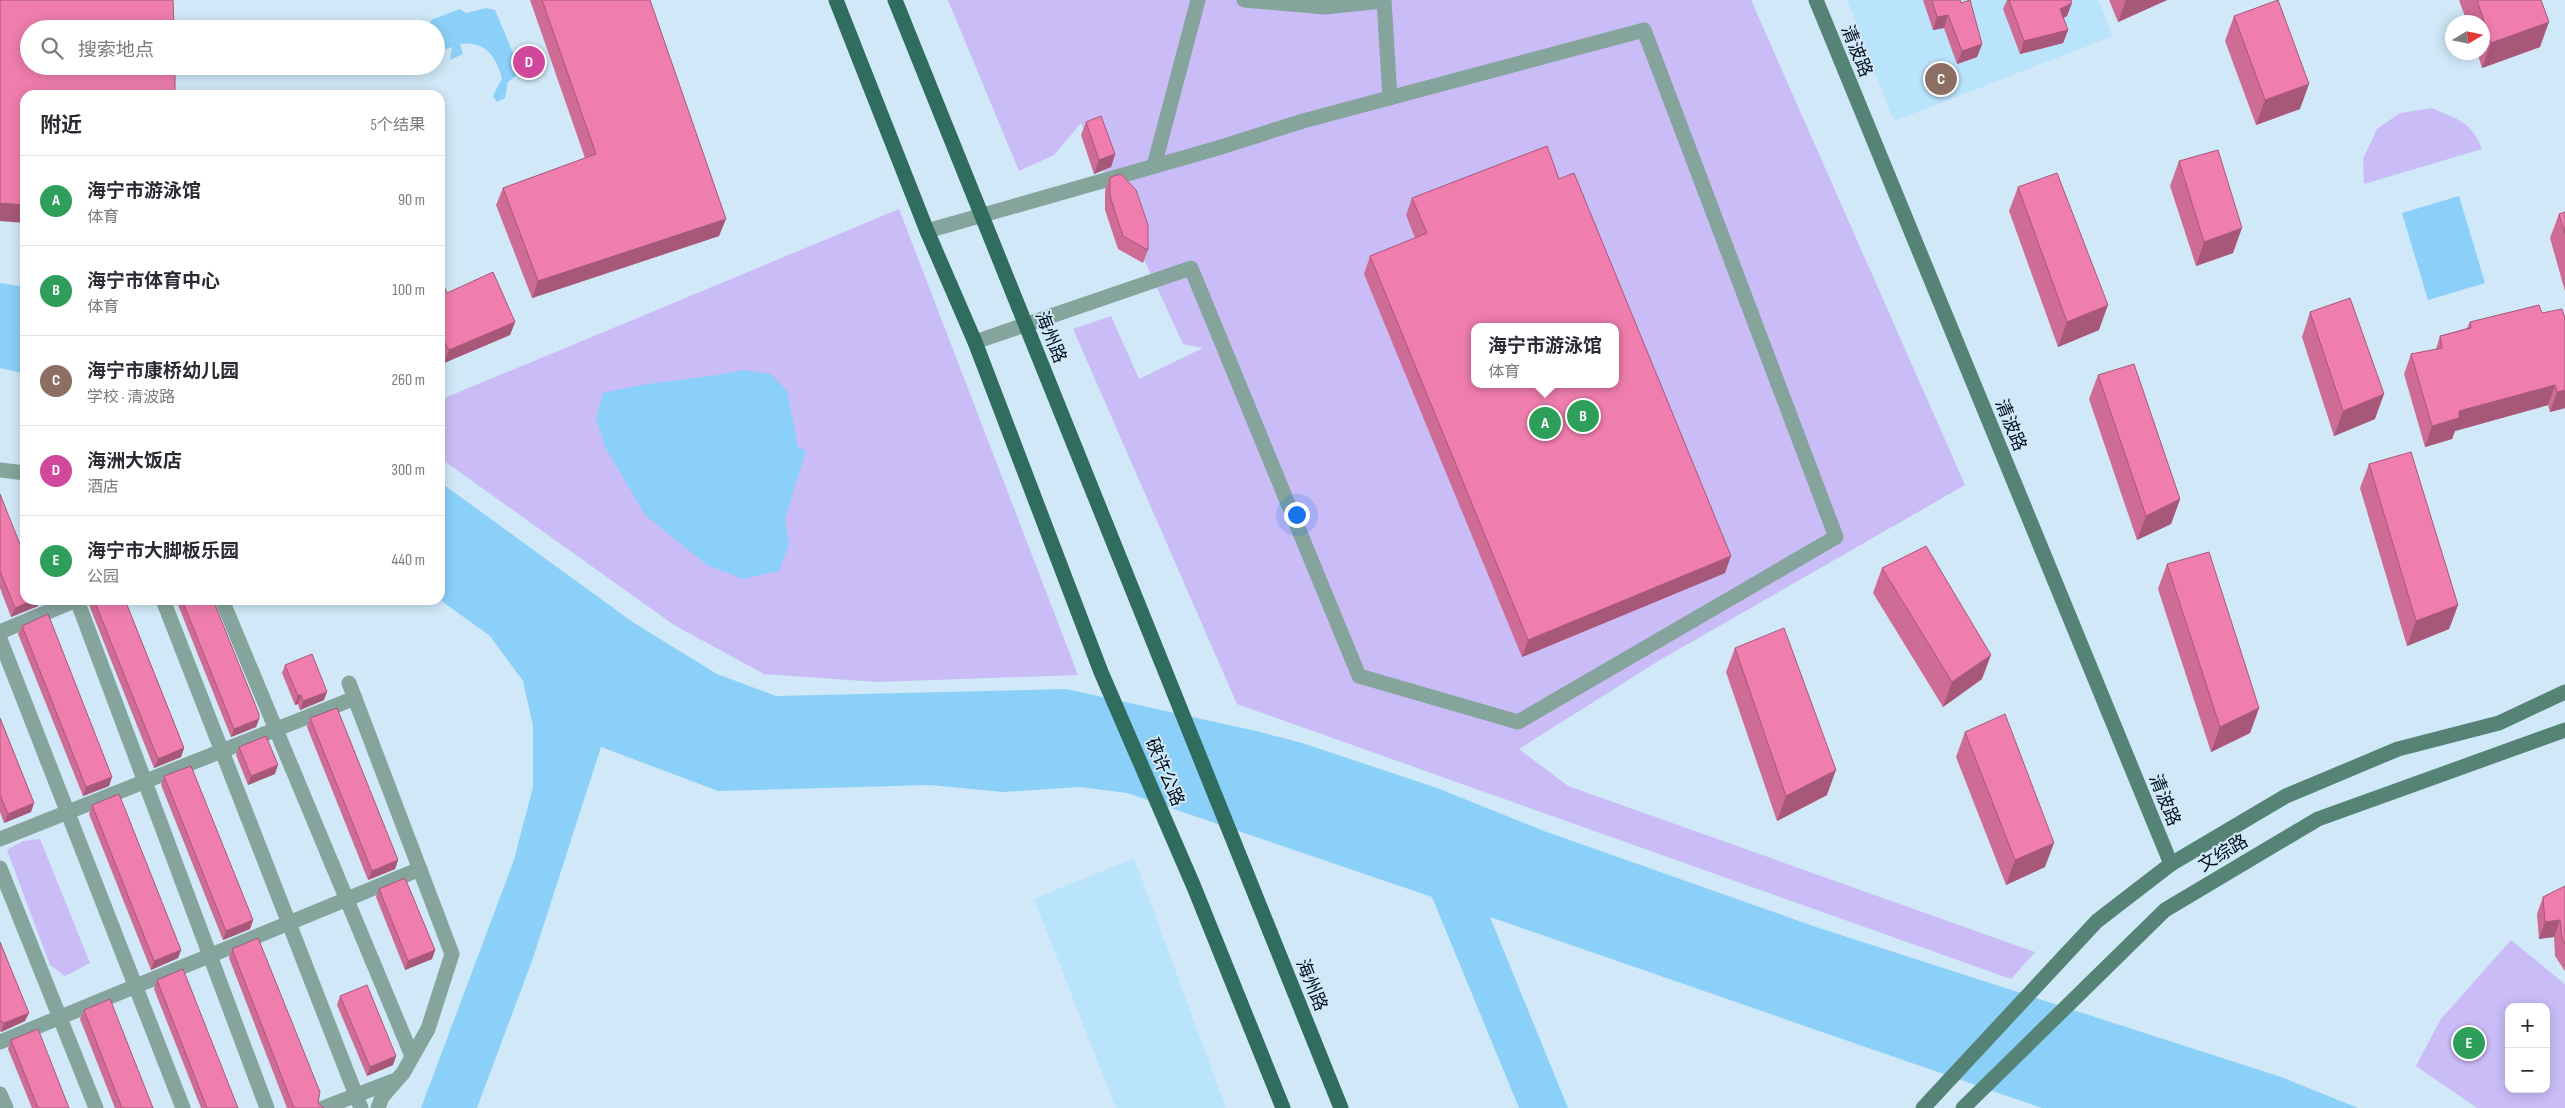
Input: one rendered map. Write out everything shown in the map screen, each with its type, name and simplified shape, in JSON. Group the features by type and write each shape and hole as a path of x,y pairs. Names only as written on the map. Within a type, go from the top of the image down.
{"main road":[{"path":"836,0 927,231 975,342"},
{"name":"海州路","path":"895,0 1341,1108"},
{"name":"清波路","path":"1816,0 2171,864"},
{"name":"硖许公路","path":"975,342 1101,672 1194,887 1283,1108"},
{"path":"1922,1108 2097,921 2171,864 2286,796 2398,749 2499,723 2565,692"},
{"name":"文综路","path":"1963,1108 2164,910 2318,819 2565,730"}],"street":[{"path":"1154,166 1198,0"},
{"path":"1244,0 1325,7 1384,0 1390,98"},
{"path":"927,231 1303,121 1644,30 1836,537 1518,722 1359,676 1191,268 975,342"},
{"path":"0,470 20,472"},
{"path":"0,632 64,605"},
{"path":"78,605 267,1108"},
{"path":"166,605 358,1102"},
{"path":"224,605 412,1056"},
{"path":"0,639 183,1108"},
{"path":"349,683 452,954 428,1029 397,1079 382,1097 378,1108"},
{"path":"0,839 355,698"},
{"path":"0,868 96,1108"},
{"path":"0,1042 420,869"},
{"path":"323,1108 358,1102 397,1079"},
{"path":"0,1094 6,1108"}],"shaded area":[{"path":"948,0 1751,0 1965,485 1660,660 1519,749 1568,786 2035,952 2011,979 1237,704 1073,329 1111,316 1139,379 1203,348 1183,344 1081,123 1054,155 1019,171"},
{"path":"1847,0 2098,0 2113,36 1894,121"},
{"path":"486,8 495,10 518,65 516,76 508,82 505,98 497,102 493,96 502,78 493,57 483,47 469,43 460,44 463,54 450,60 452,47 445,49 445,20 431,20 460,9 466,13"},
{"path":"2432,108 2463,122 2473,132 2482,149 2364,184 2363,159 2377,129 2400,113"},
{"path":"2459,196 2485,283 2428,300 2402,213"},
{"path":"899,209 1078,675 877,682 764,674 674,625 445,462 445,398"},
{"path":"0,283 20,286 20,373 0,368"},
{"path":"744,370 771,374 787,391 798,447 806,451 785,519 789,544 779,571 743,579 707,565 645,515 605,447 596,419 603,393"},
{"path":"445,486 634,623 717,674 776,696 1066,689 1256,731 1302,743 1437,788 1544,831 1816,927 2281,1077 2358,1108 2042,1108 1490,917 1568,1108 1519,1108 1432,897 1127,793 1080,787 1003,792 930,785 718,791 601,747 533,958 477,1108 421,1108 514,860 533,787 533,726 523,681 490,636 445,604"},
{"path":"40,839 90,963 65,976 50,965 7,850 23,841"},
{"path":"1134,858 1226,1108 1116,1108 1034,899"},
{"path":"2511,940 2565,984 2565,1108 2477,1108 2416,1066 2441,1019"}],"building":[{"path":"0,0 173,0 174,20 20,20 20,75 175,75 175,90 20,90 20,205 0,203"},
{"path":"542,0 650,0 726,219 538,281 503,188 596,154"},
{"path":"1932,0 1960,0 1961,3 1970,0 1982,44 1962,51 1948,15 1937,17"},
{"path":"2009,0 2071,0 2072,3 2060,9 2068,30 2024,41"},
{"path":"2278,0 2309,84 2265,100 2234,16"},
{"path":"2477,0 2541,0 2549,22 2491,43 2490,15 2482,15"},
{"path":"1101,116 1115,154 1099,160 1086,122"},
{"path":"1547,146 1559,179 1574,173 1731,556 1528,640 1370,256 1427,233 1412,198"},
{"path":"2218,150 2242,228 2204,242 2179,161"},
{"path":"2057,173 2108,305 2067,322 2018,187"},
{"path":"1121,174 1136,190 1148,225 1148,250 1123,236 1110,196 1110,177"},
{"path":"2565,212 2565,234 2559,214"},
{"path":"493,272 515,322 449,350 445,343 445,288 447,293"},
{"path":"2350,298 2384,394 2343,411 2310,312"},
{"path":"2539,305 2542,313 2562,309 2565,318 2565,390 2557,392 2555,385 2459,411 2459,418 2432,426 2411,354 2442,348 2440,336 2471,328 2470,322"},
{"path":"2134,364 2180,499 2146,516 2098,375"},
{"path":"2411,452 2458,605 2416,621 2369,464"},
{"path":"0,494 20,544 20,605 22,605 15,608 0,571"},
{"path":"1926,546 1991,655 1952,682 1882,568"},
{"path":"2209,552 2259,708 2220,727 2167,564"},
{"path":"96,605 127,605 184,748 158,759"},
{"path":"184,605 215,605 259,714 259,719 234,729"},
{"path":"48,614 112,777 86,787 22,626"},
{"path":"1784,628 1836,770 1786,796 1735,648"},
{"path":"312,654 327,692 303,701 301,695 298,696 285,665"},
{"path":"337,708 398,860 372,871 310,718"},
{"path":"2005,714 2054,843 2015,860 1965,732"},
{"path":"0,718 34,803 8,814 0,795"},
{"path":"266,736 278,765 251,776 239,747"},
{"path":"191,766 253,920 226,931 164,776"},
{"path":"119,794 181,950 154,961 92,805"},
{"path":"405,878 435,950 408,961 379,889"},
{"path":"2565,886 2565,944 2562,939 2560,920 2545,922 2543,897"},
{"path":"258,938 320,1092 318,1103 324,1108 294,1108 232,949"},
{"path":"0,942 29,1013 4,1023 0,1019"},
{"path":"183,969 238,1108 207,1108 157,980"},
{"path":"367,985 396,1056 370,1067 340,996"},
{"path":"110,999 153,1108 122,1108 84,1010"},
{"path":"38,1029 69,1108 38,1108 11,1040"}],"place":[{"name":"海洲大饭店","path":"529,62"},
{"name":"海宁市康桥幼儿园","path":"1941,79"},
{"name":"海宁市体育中心","path":"1583,416"},
{"name":"海宁市游泳馆","path":"1545,423"},
{"name":"海宁市大脚板乐园","path":"2469,1043"}]}
